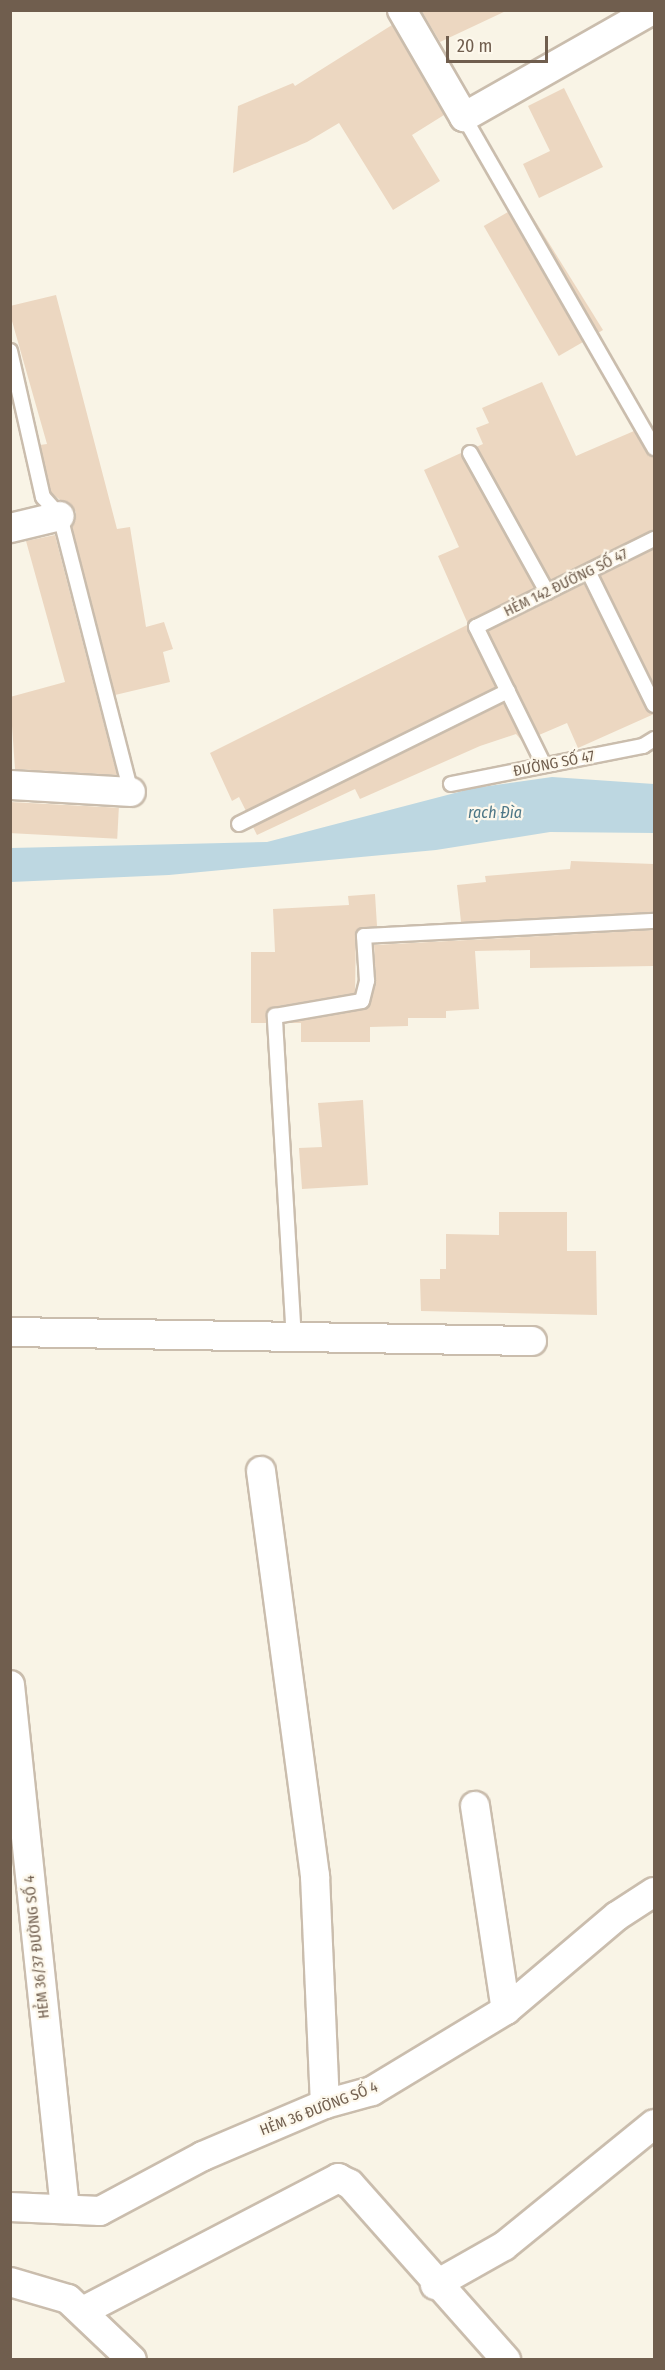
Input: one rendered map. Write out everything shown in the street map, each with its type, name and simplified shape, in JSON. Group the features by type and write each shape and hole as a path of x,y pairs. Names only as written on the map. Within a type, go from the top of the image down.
{"street":[{"path":"402,10 464,117 652,10"},
{"path":"10,528 60,516"},
{"path":"10,785 131,792"},
{"path":"10,1332 294,1340 532,1341"},
{"path":"261,1471 315,1876 325,2104"},
{"name":"HẺM 36/37 ĐƯỜNG SỐ 4","path":"10,1685 15,1779 65,2209"},
{"path":"475,1806 506,2010"},
{"name":"HẺM 36 ĐƯỜNG SỐ 4","path":"10,2207 100,2211 203,2156 325,2104 372,2091 506,2010 617,1916 654,1892"},
{"path":"435,2284 504,2246 654,2124"},
{"path":"83,2311 338,2178 350,2184 435,2284 506,2360"},
{"path":"10,2283 68,2299 132,2360"}],"lane":[{"path":"464,117 654,448"},
{"path":"10,351 43,497 60,516 131,792"},
{"path":"470,453 547,592"},
{"name":"HẺM 142 ĐƯỜNG SỐ 47","path":"508,691 476,627 590,573 654,539"},
{"path":"590,573 654,705"},
{"path":"239,824 508,691 544,765"},
{"name":"ĐƯỜNG SỐ 47","path":"452,784 643,746 654,739"},
{"path":"294,1340 275,1016 362,1001 367,981 364,936 654,921"}],"water":[{"name":"rạch Đìa","path":"552,777 654,784 654,833 550,832 436,850 169,875 11,882 11,848 267,842 474,788"}],"building":[{"path":"421,10 508,10 440,42"},
{"path":"392,25 444,115 412,135 440,181 393,210 339,123 307,142 233,173 238,106 293,83 295,86"},
{"path":"564,88 603,167 539,198 523,164 550,151 528,106"},
{"path":"524,203 603,330 598,333"},
{"path":"508,212 583,342 559,356 484,226"},
{"path":"56,295 117,529 130,527 146,627 164,622 173,649 163,652 170,682 115,695 72,527 76,512 51,493 40,445 47,444 10,314 10,306"},
{"path":"542,382 576,456 634,431 647,453 654,457 654,530 551,580 476,447 483,444 476,428 489,423 482,408"},
{"path":"461,453 535,588 468,624 438,556 459,547 424,470"},
{"path":"55,535 117,775 15,769 10,697 65,682 26,541"},
{"path":"654,549 654,686 600,576"},
{"path":"584,584 646,709 654,714 578,748 567,723 539,735 488,631"},
{"path":"467,625 496,687 246,811 239,797 232,801 210,753"},
{"path":"504,703 523,742 516,734 480,746 360,799 355,789 257,835 253,827"},
{"path":"10,802 119,808 117,839 10,833"},
{"path":"571,861 654,864 654,912 461,922 457,885 486,882 485,876 570,869"},
{"path":"375,894 377,926 356,933 355,993 273,1007 267,1013 266,1023 251,1023 251,952 275,952 273,909 349,905 348,896"},
{"path":"654,930 654,966 530,968 530,950 475,951 479,1009 446,1011 446,1018 408,1018 408,1026 370,1027 370,1042 301,1042 301,1023 288,1023 368,1008 376,983 374,945"},
{"path":"363,1100 368,1185 302,1189 299,1148 322,1147 318,1103"},
{"path":"499,1212 567,1212 567,1251 596,1251 597,1315 421,1311 420,1279 440,1279 440,1269 446,1269 446,1234 499,1235"}]}
